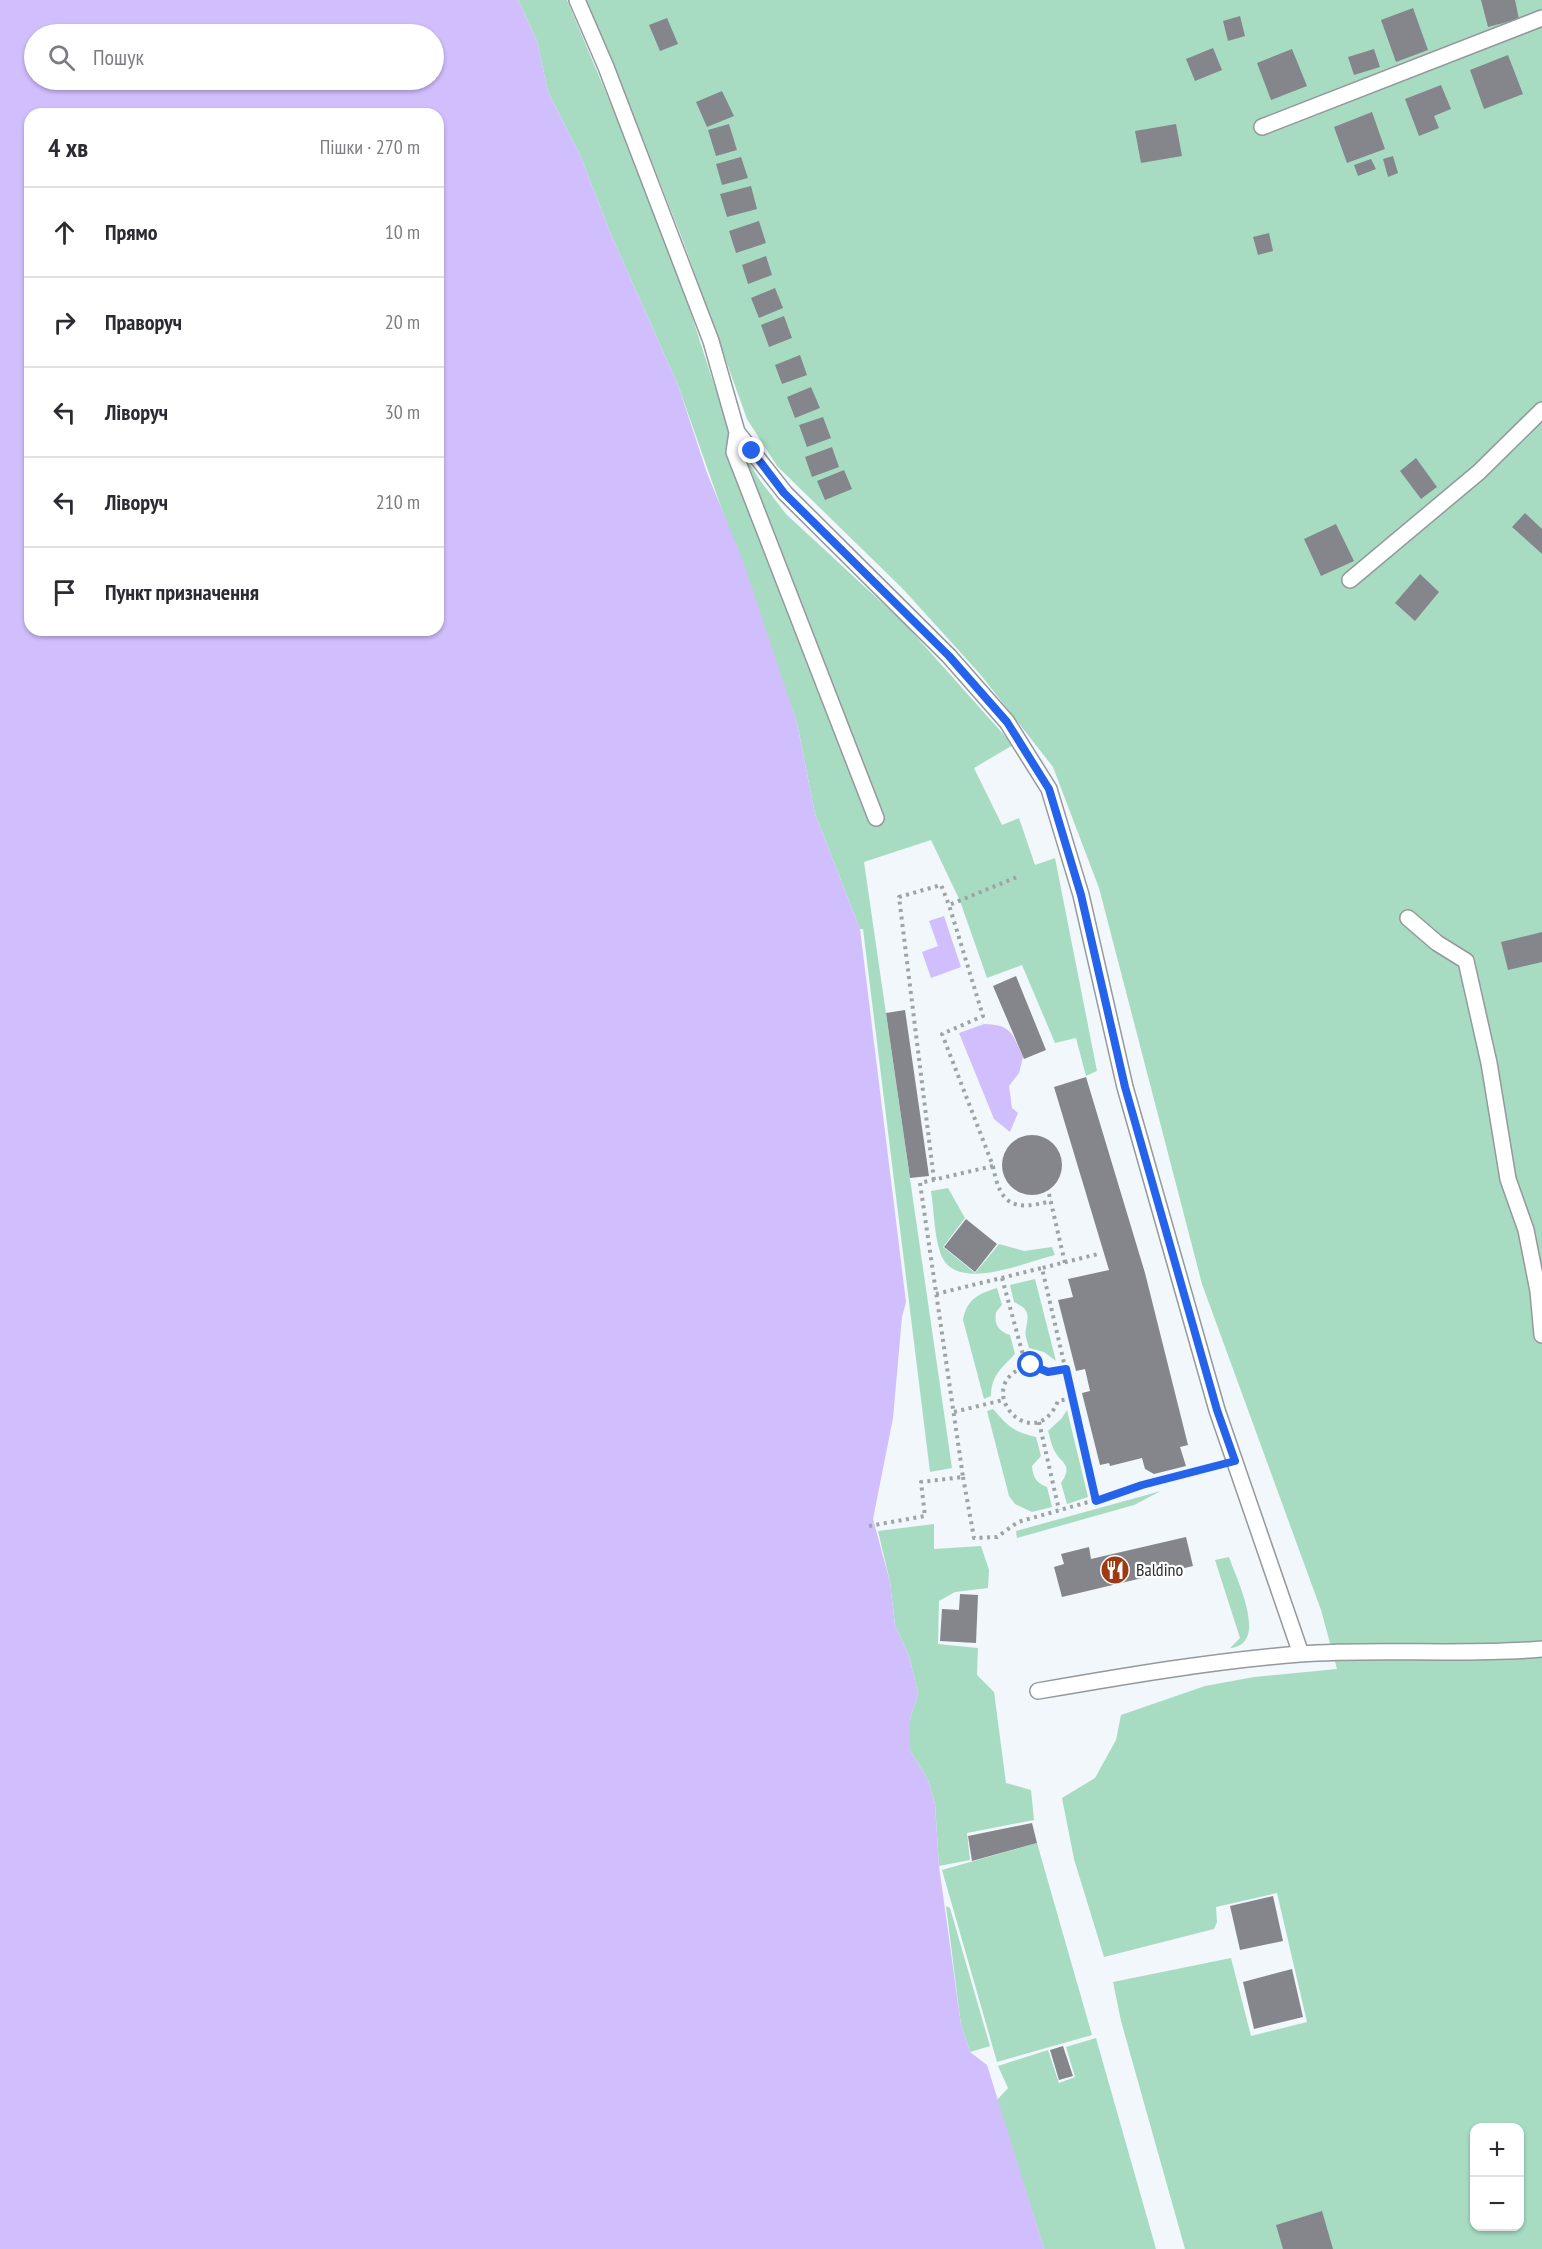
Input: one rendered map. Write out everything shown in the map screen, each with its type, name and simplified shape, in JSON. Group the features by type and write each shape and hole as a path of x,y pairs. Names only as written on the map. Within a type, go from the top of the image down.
{"lane":[{"path":"577,0 606,67 711,341 737,432 784,493 949,656 1007,722 1049,789 1081,895 1125,1087 1217,1410 1301,1654"},
{"path":"1262,127 1542,18"},
{"path":"1350,580 1479,472 1542,410"},
{"path":"737,432 734,452 876,818"},
{"path":"1408,918 1437,943 1466,961 1489,1063 1508,1179 1526,1230 1538,1291 1542,1335"},
{"path":"1038,1691 1165,1669 1301,1654 1500,1653 1542,1649"}],"path":[{"path":"949,905 1017,877"},
{"path":"934,1180 899,897 941,885 983,1017 942,1034 993,1166 996,1185 1010,1202 1025,1208 1051,1201"},
{"path":"993,1166 920,1183 974,1538 996,1537 1018,1521 1235,1461"},
{"path":"1049,1194 1065,1263"},
{"path":"936,1294 1098,1254"},
{"path":"1042,1268 1096,1501"},
{"path":"1002,1278 1026,1366"},
{"path":"1066,1369 1048,1372 1031,1365 1026,1366 1008,1377 1003,1389 1003,1400 1008,1411 1019,1421 1039,1422 1054,1411 1058,1401 1073,1398"},
{"path":"954,1413 1003,1400"},
{"path":"1039,1422 1059,1510"},
{"path":"869,1526 925,1516 921,1482 963,1477"}],"green space":[{"path":"518,0 567,0 665,233 727,425 759,479 786,514 905,624 1013,745 974,768 1002,825 1019,818 1035,865 1055,858 1097,1071 1086,1076 1076,1038 1055,1043 1022,965 987,978 960,901 931,840 864,862 952,1468 930,1472 863,929 860,929 815,814 797,723 678,385 612,237 580,155 548,92 537,41"},
{"path":"584,0 1542,0 1542,2249 1185,2249 1121,2021 1113,1982 1231,1958 1251,2036 1307,2022 1277,1893 1216,1907 1217,1922 1214,1929 1104,1957 1074,1859 1062,1798 1095,1778 1116,1740 1121,1715 1205,1686 1254,1677 1337,1669 1321,1610 1202,1284 1099,888 1053,767 980,674 903,589 777,466 747,419 683,241 616,71"},
{"path":"948,1188 965,1218 943,1247 975,1273 999,1244 1024,1251 1052,1247 1055,1255 1009,1268 974,1274 959,1272 947,1265 938,1245 931,1191"},
{"path":"1035,1279 1056,1361 1044,1352 1029,1348 1025,1334 1027,1312 1014,1302 1010,1285"},
{"path":"997,1288 1002,1305 996,1312 996,1323 1002,1331 1010,1335 1015,1354 995,1377 991,1396 984,1399 963,1320 967,1307 974,1298"},
{"path":"993,1409 1012,1428 1036,1437 1041,1456 1032,1466 1033,1473 1038,1481 1047,1487 1052,1507 1032,1512 1015,1504 1009,1496 987,1411"},
{"path":"1067,1410 1088,1497 1067,1504 1061,1483 1065,1477 1066,1468 1054,1450 1048,1431"},
{"path":"1161,1491 1134,1505 1017,1538 1016,1531"},
{"path":"934,1524 934,1549 981,1546 989,1570 988,1588 955,1592 939,1601 938,1644 978,1648 977,1675 994,1692 1006,1783 1031,1790 1034,1820 967,1833 970,1860 939,1866 935,1804 928,1780 910,1750 910,1720 918,1693 909,1656 895,1625 890,1582 878,1531"},
{"path":"1229,1557 1243,1594 1249,1623 1248,1635 1242,1644 1230,1648 1240,1638 1215,1560"},
{"path":"1037,1843 1092,2035 997,2062 942,1870"},
{"path":"946,1906 950,1908 990,2046 970,2052 961,2025"},
{"path":"1096,2038 1156,2249 1044,2249 997,2100 1008,2088 998,2066 1048,2050 1059,2083 1075,2077 1066,2047"}],"shaded area":[{"path":"0,0 518,0 537,41 548,92 580,155 612,237 678,385 707,473 743,561 797,723 815,814 860,929 906,1302 902,1317 893,1418 873,1519 890,1582 895,1625 909,1656 918,1693 910,1720 910,1750 928,1780 935,1804 939,1866 961,2025 970,2052 987,2065 1044,2249 0,2249"},
{"path":"944,916 961,967 931,978 922,952 938,946 929,921"},
{"path":"984,1024 1000,1026 1010,1032 1023,1057 1019,1073 1009,1086 1012,1108 1018,1113 1010,1132 994,1119 959,1033"}],"building":[{"path":"1481,0 1515,0 1519,19 1488,27"},
{"path":"1413,8 1428,50 1396,62 1381,20"},
{"path":"1240,16 1245,36 1228,41 1223,21"},
{"path":"667,18 678,44 660,51 649,25"},
{"path":"1213,48 1222,70 1195,81 1186,59"},
{"path":"1292,49 1307,86 1271,100 1257,63"},
{"path":"1374,49 1380,67 1354,75 1348,57"},
{"path":"1508,55 1523,94 1484,109 1470,70"},
{"path":"1441,85 1451,109 1434,116 1439,128 1419,136 1405,99"},
{"path":"722,91 734,116 707,127 696,102"},
{"path":"1372,112 1385,149 1347,163 1334,127"},
{"path":"729,124 737,150 716,156 708,130"},
{"path":"1176,124 1182,156 1141,163 1135,131"},
{"path":"1393,156 1398,173 1388,177 1383,159"},
{"path":"741,157 748,178 722,185 716,164"},
{"path":"1371,159 1376,169 1358,176 1354,165"},
{"path":"751,186 757,209 727,217 720,194"},
{"path":"759,221 766,243 736,253 729,231"},
{"path":"1269,233 1273,251 1258,255 1253,237"},
{"path":"766,256 772,275 748,284 742,265"},
{"path":"775,288 783,308 759,318 751,298"},
{"path":"784,316 792,338 769,347 761,325"},
{"path":"800,355 807,375 782,384 775,365"},
{"path":"811,387 820,408 795,418 787,397"},
{"path":"823,417 831,438 807,447 799,425"},
{"path":"832,447 839,467 812,477 805,457"},
{"path":"1416,458 1437,487 1421,499 1400,471"},
{"path":"844,470 852,489 825,500 817,481"},
{"path":"1525,513 1542,529 1542,554 1512,527"},
{"path":"1336,524 1354,561 1321,576 1304,539"},
{"path":"1420,574 1439,592 1415,621 1395,603"},
{"path":"1542,932 1542,962 1508,970 1501,942"},
{"path":"1016,976 1046,1050 1024,1059 993,986"},
{"path":"905,1010 929,1176 910,1178 886,1013"},
{"path":"1086,1077 1145,1273 1188,1445 1180,1447 1186,1466 1154,1474 1145,1469 1142,1458 1110,1466 1109,1463 1100,1465 1082,1393 1090,1391 1085,1369 1076,1371 1058,1300 1073,1297 1068,1279 1109,1270 1054,1087"},
{"path":"1032,1135 1053,1144 1062,1165 1053,1186 1032,1195 1011,1186 1002,1165 1011,1144"},
{"path":"966,1219 997,1244 975,1272 944,1247"},
{"path":"1186,1537 1193,1566 1062,1597 1054,1567 1064,1564 1061,1554 1089,1547 1091,1559"},
{"path":"960,1594 978,1595 976,1643 940,1641 942,1609 959,1610"},
{"path":"1032,1823 1037,1843 972,1861 968,1836"},
{"path":"1273,1896 1283,1941 1240,1950 1230,1906"},
{"path":"1292,1969 1303,2017 1254,2029 1243,1982"},
{"path":"1063,2046 1073,2076 1059,2080 1050,2050"},
{"path":"1322,2211 1333,2249 1283,2249 1276,2225"}],"place":[{"name":"Baldino","path":"1115,1570"}],"route":[{"path":"752,451 784,493 949,656 1007,722 1049,789 1081,895 1125,1087 1217,1410 1235,1461 1142,1485 1096,1501 1066,1369 1048,1372 1031,1365"}]}
